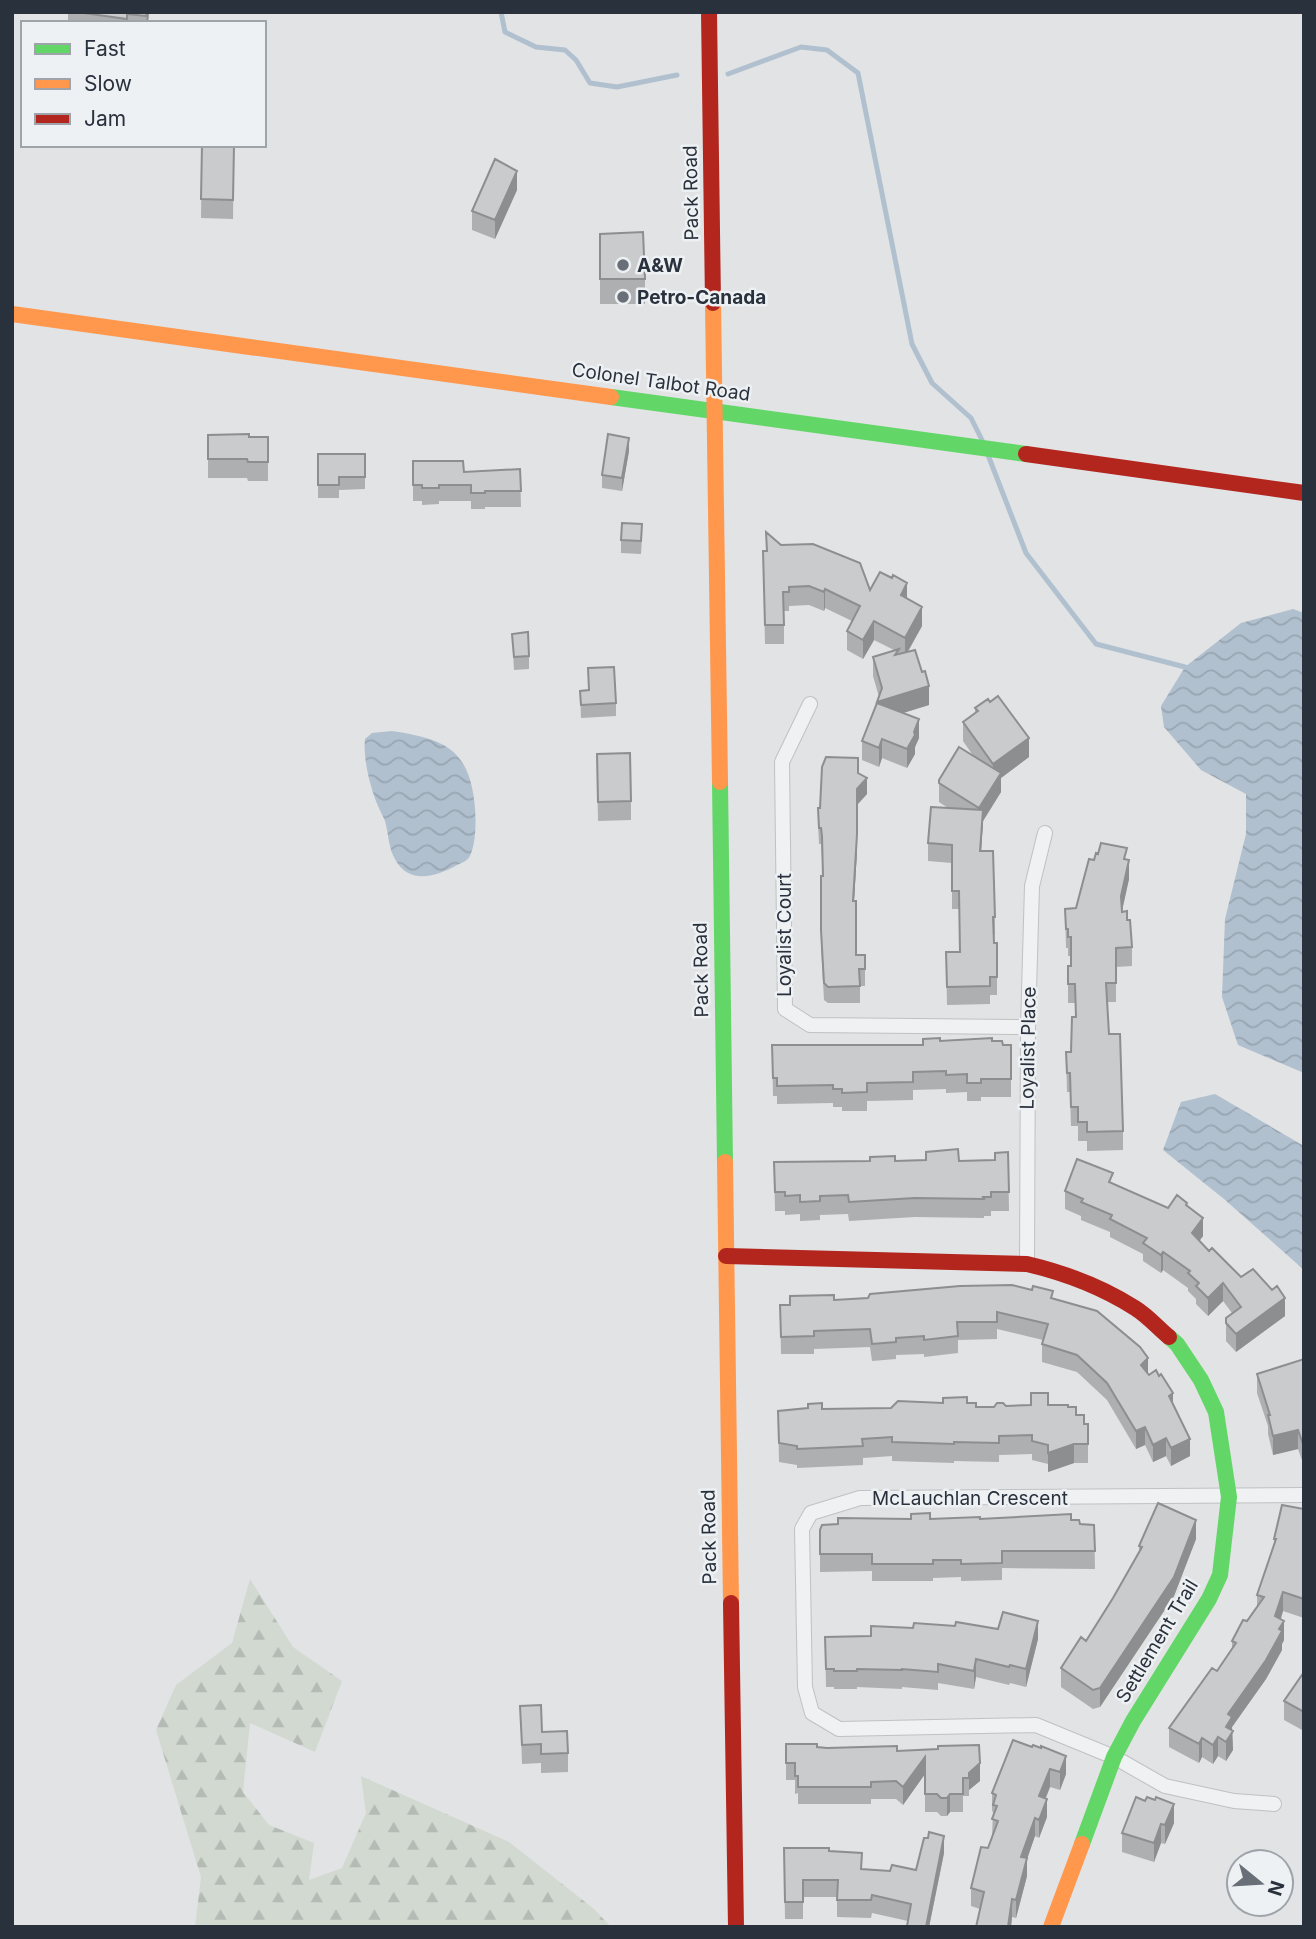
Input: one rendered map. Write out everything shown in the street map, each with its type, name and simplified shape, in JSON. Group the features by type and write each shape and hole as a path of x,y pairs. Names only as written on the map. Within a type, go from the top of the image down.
{"street":[{"name":"Pack Road","path":"709,12 736,1927"},
{"name":"Colonel Talbot Road","path":"12,314 1304,493"},
{"name":"Loyalist Court","path":"810,704 782,762 785,1009 810,1025 1028,1027"},
{"name":"Loyalist Place","path":"1027,1264 1028,1027 1032,886 1045,833"},
{"name":"Settlement Trail","path":"726,1256 1027,1264 1068,1274 1137,1309 1177,1344 1216,1412 1228,1497 1220,1575 1209,1599 1133,1721 1114,1757 1051,1927"},
{"path":"1228,1497 1304,1495"},
{"name":"McLauchlan Crescent","path":"1114,1757 1036,1725 839,1729 811,1713 805,1687 803,1529 811,1513 860,1498 1228,1497"},
{"path":"1114,1757 1165,1786 1234,1801 1275,1804"}],"green space":[{"path":"250,1579 293,1647 342,1681 315,1752 250,1723 243,1792 269,1825 314,1843 309,1880 342,1868 366,1813 361,1776 509,1842 594,1909 611,1927 195,1927 201,1877 156,1730 176,1685 232,1643"}],"water":[{"path":"1293,609 1304,613 1304,1073 1238,1045 1222,997 1225,919 1246,834 1246,794 1201,770 1164,727 1161,706 1185,667 1241,623"},
{"path":"392,731 427,738 452,750 461,760 472,788 475,832 470,856 466,861 433,875 416,876 402,869 396,861 370,782 365,739 372,733"},
{"path":"1215,1094 1304,1146 1304,1270 1224,1199 1163,1150 1181,1102"}],"building":[{"path":"83,12 147,12 146,16 127,14 127,19"},
{"path":"202,147 234,147 233,200 201,199"},
{"path":"495,159 517,171 495,220 472,211"},
{"path":"643,232 645,279 600,279 600,234"},
{"path":"249,434 249,437 268,437 268,462 208,459 208,435"},
{"path":"608,434 629,438 622,478 602,475"},
{"path":"318,454 365,454 365,477 339,477 339,485 318,485"},
{"path":"413,461 463,461 464,472 520,469 521,491 471,493 471,485 422,488 422,485 413,485"},
{"path":"622,523 642,524 641,541 621,540"},
{"path":"766,532 781,545 813,544 860,563 870,590 880,572 892,578 893,575 907,583 901,595 922,607 905,638 874,621 863,640 847,631 860,606 825,589 824,592 809,586 789,587 789,592 783,592 784,625 765,625 763,551 767,551"},
{"path":"528,632 529,656 514,657 512,634"},
{"path":"899,649 895,655 915,650 929,686 877,702 882,688 873,657"},
{"path":"614,667 616,703 581,705 580,691 589,690 588,668"},
{"path":"998,696 1029,738 993,764 963,722 978,711 975,708"},
{"path":"877,703 919,719 915,735 907,749 882,739 879,748 862,741"},
{"path":"959,747 1001,773 979,808 939,783"},
{"path":"630,753 631,801 598,802 597,754"},
{"path":"826,757 858,758 858,773 867,778 857,789 853,901 856,901 856,955 865,955 865,969 859,969 860,986 828,987 824,983 821,930 822,836 818,808 822,767"},
{"path":"931,807 983,810 980,851 993,851 994,943 997,943 997,977 990,977 990,986 947,987 946,952 960,952 959,891 952,891 952,845 928,843"},
{"path":"1101,843 1127,848 1124,859 1129,860 1121,896 1122,912 1127,911 1127,920 1130,920 1132,947 1116,948 1116,983 1106,983 1109,1034 1120,1034 1123,1131 1087,1132 1087,1122 1078,1122 1078,1107 1071,1107 1070,1073 1067,1073 1066,1052 1071,1052 1072,1017 1076,1017 1075,984 1068,984 1071,937 1068,937 1066,929 1065,909 1076,908 1089,859 1094,860"},
{"path":"940,1038 940,1041 992,1038 992,1041 1011,1045 1011,1079 981,1079 981,1083 967,1083 967,1074 946,1075 946,1071 913,1072 913,1082 867,1083 867,1092 842,1093 842,1089 833,1089 833,1085 777,1086 777,1078 773,1078 772,1045 923,1045 923,1039"},
{"path":"958,1149 959,1161 995,1160 995,1153 1008,1152 1009,1192 991,1192 991,1197 983,1197 984,1199 915,1198 849,1202 848,1195 820,1196 820,1201 800,1202 800,1195 785,1196 785,1192 775,1192 774,1162 870,1161 870,1157 895,1156 895,1161 926,1160 926,1152"},
{"path":"1077,1159 1113,1173 1109,1182 1168,1208 1177,1195 1203,1218 1192,1233 1209,1251 1212,1248 1241,1277 1253,1269 1272,1290 1277,1286 1285,1298 1236,1334 1226,1323 1226,1318 1241,1307 1223,1283 1208,1298 1196,1286 1199,1283 1188,1273 1190,1271 1163,1252 1161,1255 1143,1243 1147,1238 1110,1219 1112,1215 1081,1202 1083,1199 1065,1191"},
{"path":"1012,1285 1053,1291 1051,1298 1097,1311 1140,1347 1148,1358 1141,1365 1149,1375 1156,1370 1159,1376 1161,1374 1173,1393 1169,1396 1190,1439 1171,1448 1166,1438 1153,1445 1145,1427 1136,1431 1107,1383 1077,1355 1042,1344 1048,1324 997,1312 997,1322 957,1322 958,1336 924,1340 924,1336 896,1338 896,1342 872,1344 870,1329 814,1331 814,1336 781,1337 780,1305 790,1305 790,1296 834,1295 834,1300 960,1286"},
{"path":"1304,1359 1303,1444 1298,1430 1273,1436 1270,1415 1257,1374"},
{"path":"1031,1393 1048,1393 1048,1405 1076,1407 1076,1415 1084,1415 1084,1424 1088,1424 1088,1444 1074,1444 1048,1453 1048,1445 1032,1441 1032,1435 999,1436 999,1443 892,1442 892,1437 862,1439 863,1446 797,1449 797,1446 779,1443 778,1411 808,1408 808,1404 822,1403 822,1409 891,1408 898,1401 943,1403 943,1398 967,1397 967,1403 976,1403 976,1407 994,1407 997,1403 1006,1406 1031,1405"},
{"path":"1158,1503 1196,1520 1174,1577 1100,1688 1093,1690 1061,1668 1081,1637 1086,1641 1113,1598 1142,1547 1139,1546"},
{"path":"1282,1505 1304,1509 1304,1599 1283,1592 1275,1616 1284,1621 1279,1629 1282,1631 1266,1660 1228,1714 1232,1717 1226,1727 1233,1731 1226,1742 1218,1737 1213,1745 1202,1738 1199,1744 1169,1728 1212,1668 1217,1671 1236,1643 1232,1641 1243,1620 1247,1621 1264,1597 1257,1595 1276,1539"},
{"path":"930,1513 930,1519 1071,1514 1071,1520 1094,1525 1095,1551 1002,1551 1002,1563 961,1564 961,1560 933,1560 933,1564 872,1564 872,1554 820,1554 822,1525 838,1524 838,1518 911,1519 911,1514"},
{"path":"1003,1612 1038,1621 1026,1669 976,1659 974,1671 938,1664 938,1672 826,1669 825,1637 871,1636 871,1626 913,1628 914,1623 955,1626 956,1622 998,1629"},
{"path":"1304,1672 1304,1712 1284,1701"},
{"path":"541,1705 542,1732 567,1731 568,1753 541,1754 541,1744 522,1745 520,1706"},
{"path":"1013,1740 1032,1747 1041,1746 1066,1756 1060,1772 1050,1769 1039,1796 1047,1799 1039,1820 1035,1818 1021,1857 1027,1858 1016,1900 1012,1899 1008,1927 976,1927 984,1892 971,1888 981,1847 988,1848 998,1821 992,1819 997,1806 993,1805 996,1795 992,1793"},
{"path":"786,1744 817,1744 817,1747 827,1748 897,1746 897,1751 979,1745 980,1763 969,1773 969,1778 963,1778 963,1794 950,1794 947,1798 941,1798 937,1794 925,1794 925,1757 903,1787 896,1781 871,1782 871,1787 798,1787 795,1763 786,1763"},
{"path":"1136,1797 1145,1801 1147,1797 1155,1800 1156,1797 1174,1804 1165,1825 1161,1824 1154,1843 1122,1833"},
{"path":"929,1832 944,1836 926,1927 907,1926 911,1904 872,1895 871,1900 837,1900 838,1880 803,1880 803,1902 785,1902 784,1848 829,1848 829,1851 862,1853 861,1869 890,1871 892,1865 916,1870 924,1838 928,1838"}],"waterway":[{"path":"501,12 505,32 536,47 565,50 576,60 590,83 617,87 677,75"},
{"path":"728,74 801,47 827,50 858,73 912,344 932,383 971,418 983,442"},
{"path":"988,455 1026,553 1096,644 1185,667"}],"traffic: fast":[{"path":"611,397 1026,454"},
{"path":"720,782 725,1162"},
{"path":"1082,1844 1114,1757 1133,1721 1209,1599 1220,1575 1229,1497 1216,1412 1201,1380 1177,1344 1169,1337"}],"traffic: slow":[{"path":"713,303 720,782"},
{"path":"12,314 611,397"},
{"path":"725,1162 731,1603"},
{"path":"1051,1927 1082,1844"}],"traffic: jam":[{"path":"709,12 713,303"},
{"path":"1026,454 1304,493"},
{"path":"726,1256 1027,1264 1069,1276 1122,1300 1140,1311 1169,1337"},
{"path":"731,1603 736,1927"}],"place":[{"name":"A&W","path":"623,265"},
{"name":"Petro-Canada","path":"623,297"}]}
